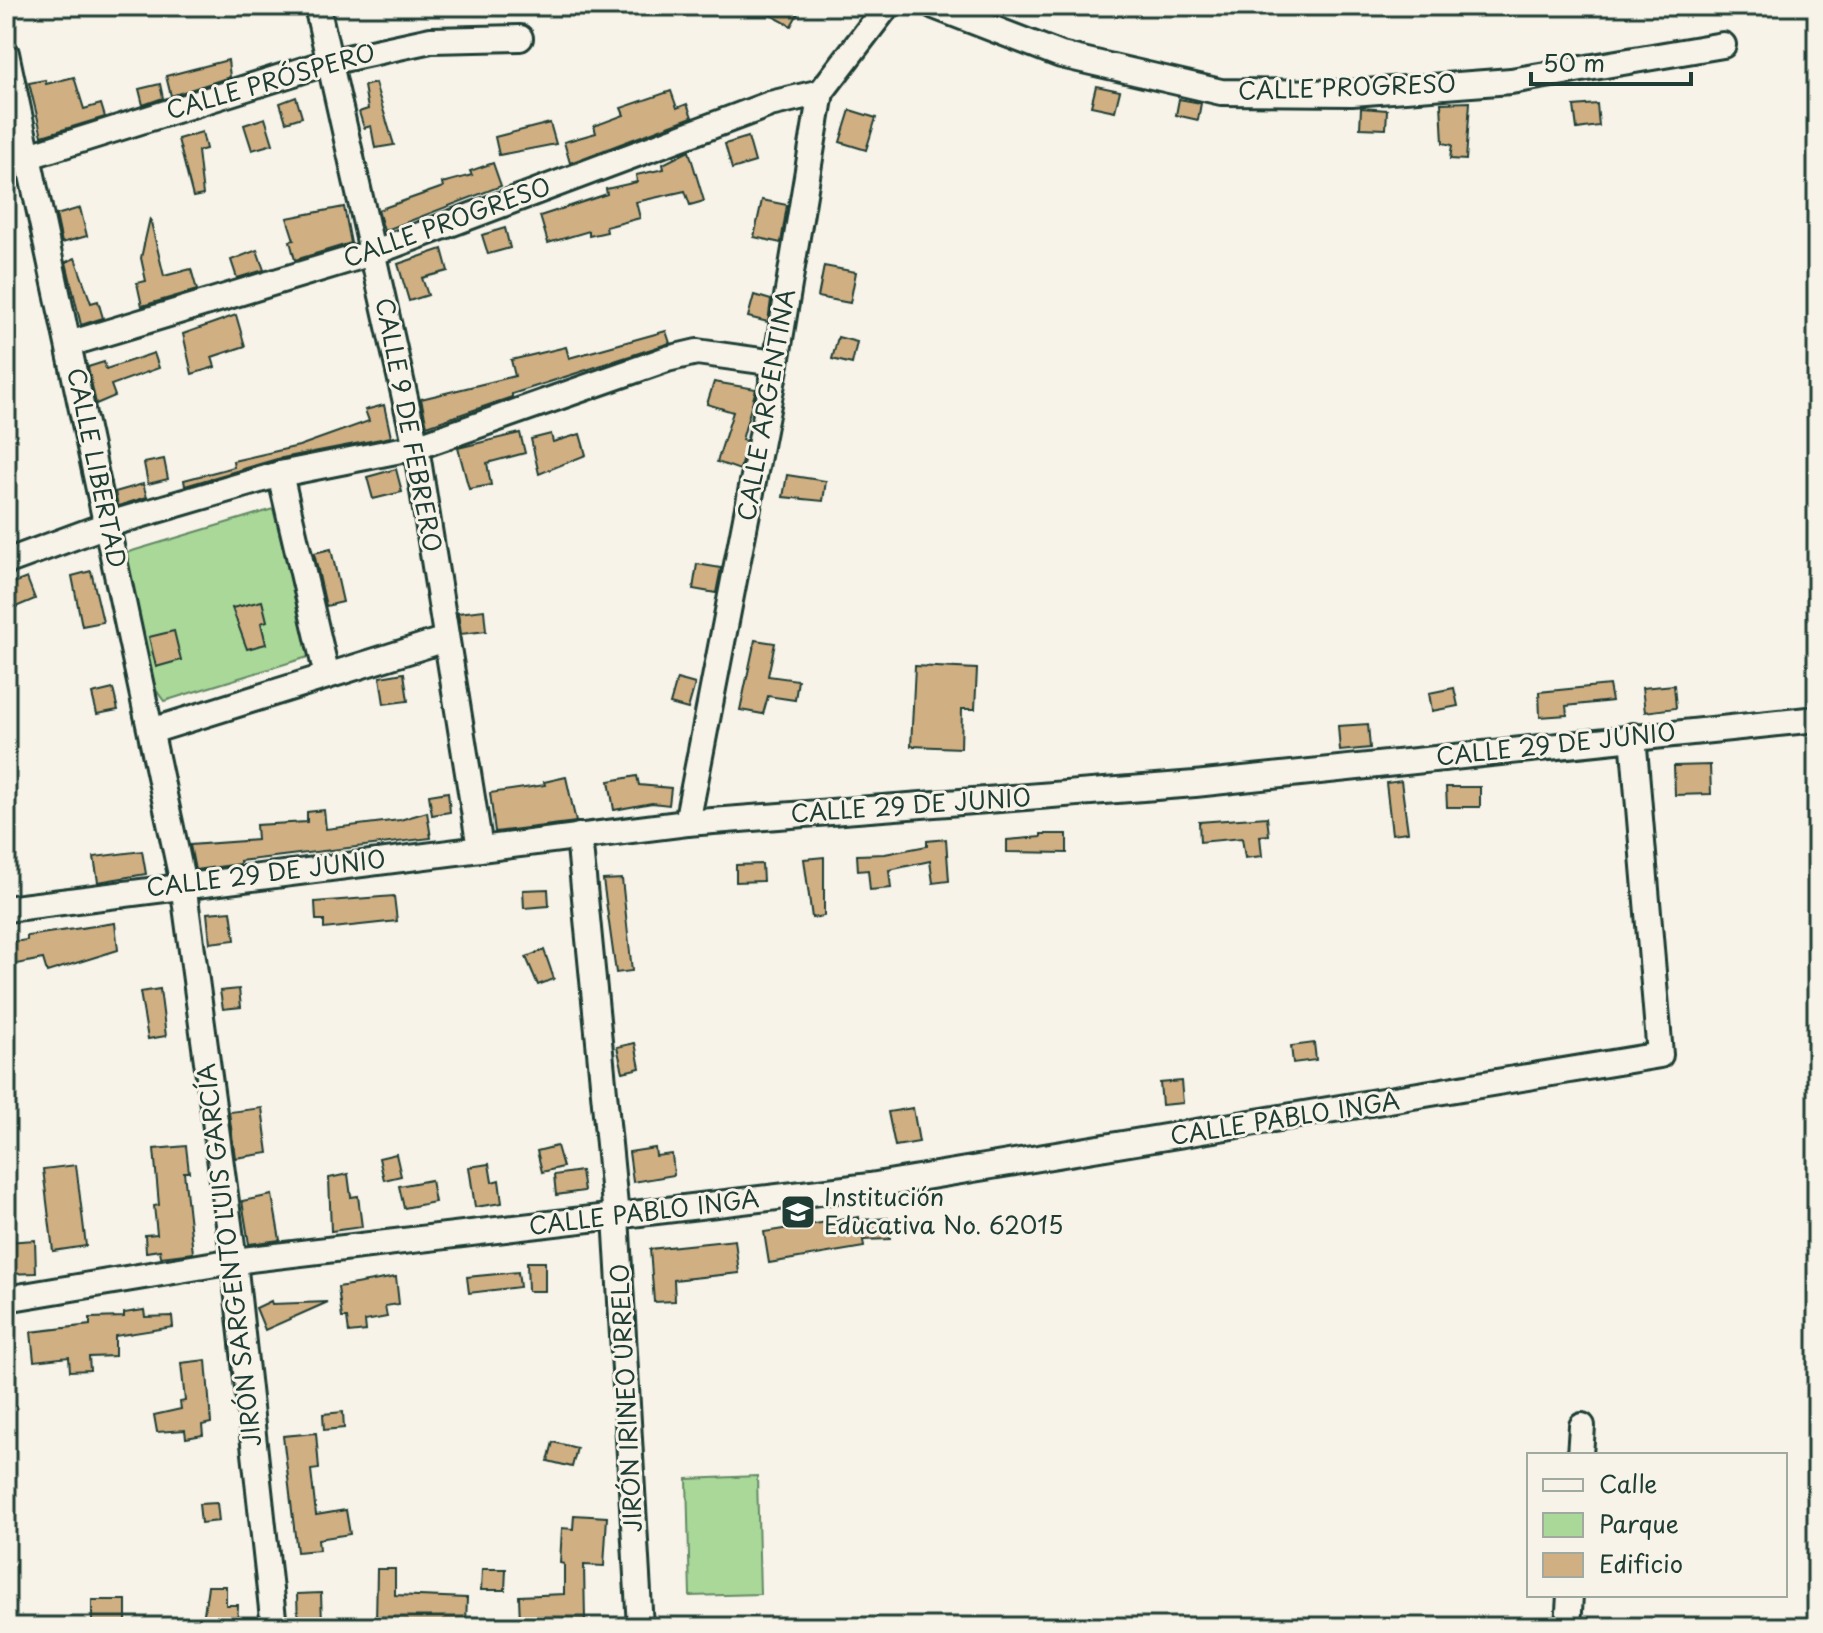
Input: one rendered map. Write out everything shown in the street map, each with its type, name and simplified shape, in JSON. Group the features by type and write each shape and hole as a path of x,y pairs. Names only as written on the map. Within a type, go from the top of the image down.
{"street":[{"name":"CALLE 9 DE FEBRERO","path":"317,6 375,252 416,447 480,848"},
{"name":"CALLE ARGENTINA","path":"687,823 776,363 821,92 887,6"},
{"name":"CALLE PROGRESO","path":"934,6 1061,55 1221,92 1352,93 1511,81 1723,45"},
{"name":"CALLE PRÓSPERO","path":"29,156 329,62 431,40 520,38"},
{"name":"CALLE LIBERTAD","path":"6,53 109,524 183,884"},
{"name":"CALLE PROGRESO","path":"69,344 375,252 770,104 821,92"},
{"path":"6,562 109,524 280,474 416,447 667,359 697,352 776,363"},
{"path":"280,474 327,676"},
{"path":"151,731 446,639"},
{"name":"CALLE 29 DE JUNIO","path":"6,909 183,884 687,823 1195,784 1817,719"},
{"name":"CALLE PABLO INGA","path":"6,1299 234,1261 886,1183 1660,1055 1633,736"},
{"name":"JIRÓN IRINEO URRELO","path":"579,836 616,1216 640,1627"},
{"name":"JIRÓN SARGENTO LUIS GARCÍA","path":"183,884 234,1261 274,1627"},
{"path":"1580,1453 1582,1426"},
{"path":"1568,1627 1570,1597"}],"green space":[{"path":"273,509 311,656 164,701 156,690 122,554"},
{"path":"757,1476 760,1594 690,1596 687,1479"}],"building":[{"path":"754,6 802,6 791,26"},
{"path":"228,60 230,77 171,96 166,76"},
{"path":"74,77 84,109 101,104 105,117 42,136 29,83 45,80 46,84"},
{"path":"375,83 394,145 375,148 371,126 364,128 359,112 368,109 364,86"},
{"path":"160,84 163,98 143,105 139,89"},
{"path":"1096,86 1120,91 1115,111 1091,106"},
{"path":"671,91 677,108 687,104 692,117 570,163 564,142 596,133 594,126 624,115 621,108"},
{"path":"296,97 302,117 286,122 280,103"},
{"path":"1179,99 1201,103 1198,120 1176,115"},
{"path":"1470,102 1466,160 1450,159 1452,145 1443,143 1441,103"},
{"path":"1597,104 1599,126 1577,129 1574,106"},
{"path":"1361,108 1387,110 1386,129 1360,128"},
{"path":"850,110 876,118 866,150 840,142"},
{"path":"265,118 273,144 252,150 244,125"},
{"path":"550,123 556,144 499,155 495,137"},
{"path":"202,132 206,149 198,151 203,195 193,197 178,139"},
{"path":"748,137 755,162 732,169 725,144"},
{"path":"689,151 704,201 690,205 685,191 636,202 640,218 606,227 607,232 589,236 589,231 548,243 540,216 607,194 606,189 637,182 636,175 664,169 663,164"},
{"path":"493,163 501,186 384,231 378,210 443,187 442,183 472,175 470,171"},
{"path":"762,200 787,205 781,243 754,237"},
{"path":"344,207 351,243 295,260 290,241 294,240 287,218"},
{"path":"80,208 87,236 62,243 56,215"},
{"path":"150,218 164,276 191,269 197,290 142,306 137,283 146,281 141,258"},
{"path":"505,228 510,248 488,254 482,235"},
{"path":"442,249 448,271 422,278 428,295 409,301 398,264"},
{"path":"257,250 264,270 237,278 231,260"},
{"path":"75,258 91,303 98,301 103,318 81,325 66,262"},
{"path":"824,266 856,272 850,303 818,297"},
{"path":"754,295 771,300 768,322 748,317"},
{"path":"236,315 245,346 212,357 215,367 192,374 183,334"},
{"path":"666,331 670,343 512,394 512,397 427,426 421,399 515,376 511,360 566,347 569,358"},
{"path":"838,337 857,342 852,364 832,359"},
{"path":"154,353 159,368 111,385 115,396 96,404 88,367 104,362 106,369"},
{"path":"714,382 756,389 742,440 746,441 740,470 717,462 733,412 707,404"},
{"path":"384,405 391,437 277,459 185,486 184,480 234,467 233,461 299,446 369,421 365,410"},
{"path":"520,433 525,453 487,463 491,485 469,489 458,448"},
{"path":"551,434 553,442 580,434 586,455 539,474 531,439"},
{"path":"164,459 168,479 148,484 144,463"},
{"path":"396,469 402,492 373,499 367,477"},
{"path":"787,475 826,481 823,501 783,497"},
{"path":"143,484 147,497 118,506 115,492"},
{"path":"331,549 343,602 326,606 314,553"},
{"path":"697,564 721,568 716,593 693,589"},
{"path":"91,571 103,622 82,626 72,576"},
{"path":"27,578 35,599 6,611 6,586"},
{"path":"262,601 267,621 261,623 266,644 247,649 232,608"},
{"path":"484,610 486,631 461,634 458,613"},
{"path":"174,631 181,660 156,667 149,637"},
{"path":"755,640 775,643 768,676 798,680 795,700 768,696 763,714 740,710"},
{"path":"915,666 977,669 975,709 962,709 961,748 911,746"},
{"path":"404,673 408,701 384,704 380,677"},
{"path":"677,679 695,684 688,709 670,704"},
{"path":"1609,685 1612,701 1566,706 1567,715 1540,717 1539,692"},
{"path":"1674,685 1676,708 1645,712 1642,688"},
{"path":"1454,688 1458,706 1432,711 1429,693"},
{"path":"113,689 118,710 97,714 92,694"},
{"path":"1368,724 1370,748 1340,751 1338,726"},
{"path":"1710,765 1711,794 1675,795 1674,766"},
{"path":"637,776 639,785 671,788 669,805 652,803 614,810 609,781"},
{"path":"566,777 576,822 495,832 490,793 545,785 544,782"},
{"path":"1401,781 1408,832 1392,834 1386,783"},
{"path":"1446,787 1480,787 1480,807 1447,807"},
{"path":"448,792 450,812 432,815 429,795"},
{"path":"324,810 326,829 400,820 427,812 431,838 240,861 240,864 195,870 190,845 257,840 256,825 307,822 307,812"},
{"path":"1267,817 1269,835 1260,836 1262,856 1245,858 1242,838 1200,842 1199,822"},
{"path":"1041,834 1067,834 1067,853 1007,852 1007,840 1041,837"},
{"path":"946,839 949,881 933,883 930,861 889,870 891,888 870,890 868,870 858,871 857,855 885,854 927,846 927,841"},
{"path":"142,851 146,874 98,882 94,857"},
{"path":"824,857 824,916 812,918 804,859"},
{"path":"762,864 763,881 736,882 736,865"},
{"path":"622,879 632,971 616,973 603,880"},
{"path":"548,889 549,906 524,908 523,890"},
{"path":"394,896 397,921 324,929 324,920 316,920 315,902"},
{"path":"231,911 235,940 210,943 207,913"},
{"path":"115,923 118,950 47,972 43,959 6,966 6,943 27,940 27,936"},
{"path":"544,950 554,979 538,985 526,957"},
{"path":"160,989 166,1036 148,1039 140,992"},
{"path":"239,989 241,1007 223,1009 220,991"},
{"path":"635,1043 640,1068 623,1072 617,1047"},
{"path":"1314,1043 1316,1060 1293,1063 1291,1046"},
{"path":"1181,1081 1183,1103 1162,1105 1160,1083"},
{"path":"262,1108 268,1153 235,1158 229,1112"},
{"path":"913,1108 919,1142 895,1146 888,1112"},
{"path":"186,1146 189,1172 184,1172 193,1253 161,1257 160,1250 146,1252 145,1235 157,1234 154,1206 159,1205 154,1149"},
{"path":"557,1146 563,1167 542,1172 537,1151"},
{"path":"655,1148 656,1156 672,1154 674,1175 633,1182 629,1152"},
{"path":"396,1154 401,1176 384,1180 379,1158"},
{"path":"489,1164 492,1182 499,1180 502,1203 475,1207 469,1167"},
{"path":"76,1165 86,1246 53,1251 43,1169"},
{"path":"581,1171 584,1191 556,1195 554,1175"},
{"path":"348,1174 351,1197 358,1196 362,1227 331,1231 329,1178"},
{"path":"431,1180 435,1202 404,1208 399,1186"},
{"path":"272,1195 280,1240 249,1244 242,1201"},
{"path":"859,1217 859,1220 888,1218 890,1239 863,1240 864,1247 769,1263 764,1232"},
{"path":"35,1240 36,1273 6,1274 6,1242"},
{"path":"735,1240 739,1273 674,1280 675,1301 654,1302 650,1249"},
{"path":"527,1262 545,1262 545,1291 528,1291"},
{"path":"518,1272 520,1287 469,1293 467,1277"},
{"path":"396,1277 399,1304 385,1306 387,1317 365,1321 366,1331 349,1333 347,1318 342,1318 338,1287"},
{"path":"271,1301 272,1304 328,1302 265,1330 256,1308"},
{"path":"144,1310 145,1317 172,1316 173,1327 115,1336 115,1356 89,1357 90,1370 70,1371 69,1357 34,1361 31,1332 90,1325 90,1318 124,1317 124,1313"},
{"path":"206,1360 211,1423 202,1425 203,1435 186,1438 185,1430 157,1432 154,1415 181,1409 180,1402 185,1401 181,1363"},
{"path":"343,1412 344,1428 324,1430 323,1414"},
{"path":"316,1433 319,1469 311,1470 316,1515 346,1510 350,1534 318,1539 319,1550 297,1552 283,1436"},
{"path":"553,1442 577,1448 572,1467 548,1461"},
{"path":"217,1503 219,1521 201,1523 199,1504"},
{"path":"574,1515 607,1517 604,1566 584,1565 585,1620 520,1622 519,1596 564,1594 564,1564 560,1563 562,1528 573,1529"},
{"path":"377,1569 395,1569 395,1595 467,1598 466,1623 376,1623"},
{"path":"482,1569 506,1569 505,1590 481,1590"},
{"path":"208,1586 226,1586 226,1605 238,1605 237,1627 202,1627"},
{"path":"321,1593 322,1623 298,1625 297,1594"},
{"path":"92,1600 126,1600 126,1627 92,1627"}],"place":[{"name":"Institución Educativa No. 62015","path":"798,1212"}]}
